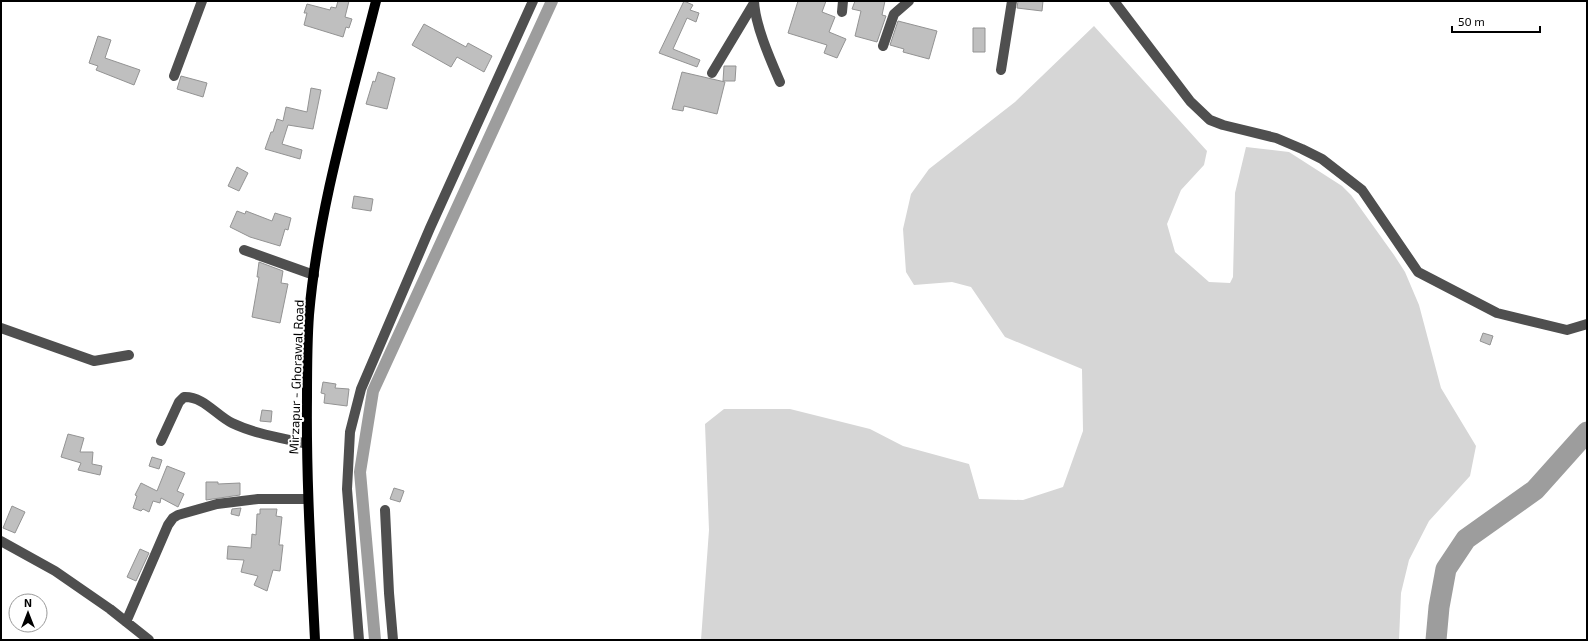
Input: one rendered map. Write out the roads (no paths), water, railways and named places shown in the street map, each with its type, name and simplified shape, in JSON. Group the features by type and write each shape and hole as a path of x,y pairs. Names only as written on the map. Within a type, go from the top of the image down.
{"main road":[{"name":"Mirzapur - Ghorawal Road","path":"315,640 308,499 307,444 309,316 314,275 329,190 376,1"}],"street":[{"path":"174,76 202,1"},
{"path":"359,640 347,490 347,471 350,432 361,389 430,228 533,1"},
{"path":"842,12 843,1"},
{"path":"883,46 894,14 909,1"},
{"path":"1001,70 1012,1"},
{"path":"1114,1 1190,102 1210,120 1223,125 1276,138 1322,159 1362,190 1418,272 1497,313 1567,330 1587,324"},
{"path":"712,73 754,2"},
{"path":"754,2 766,49 780,82"},
{"path":"244,250 314,275"},
{"path":"1,328 94,360 129,355"},
{"path":"161,441 179,402 184,397 190,397 198,399 233,423 247,429 307,444"},
{"path":"126,622 157,548 173,518 178,515 217,504 258,499 308,499"},
{"path":"385,510 388,586 393,640"},
{"path":"1,541 55,571 110,609 149,640"}],"waterway":[{"path":"375,640 360,472 373,391 552,1"},
{"path":"1436,640 1439,607 1446,569 1466,539 1535,490 1587,432"}]}
